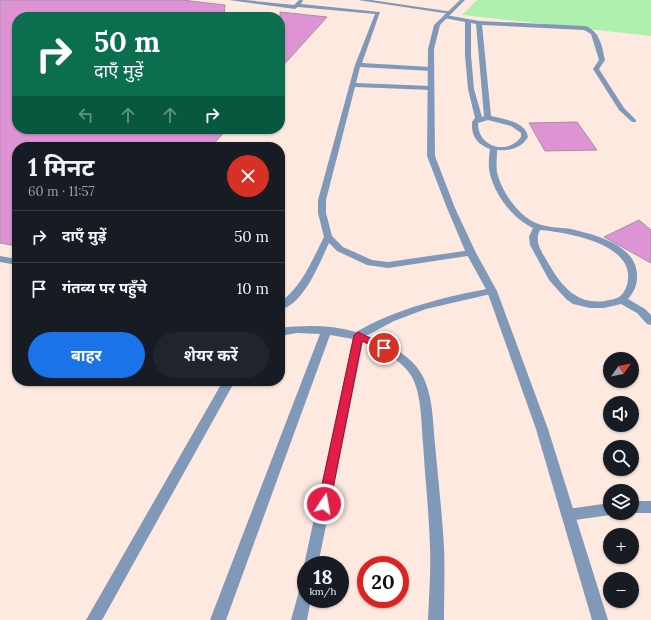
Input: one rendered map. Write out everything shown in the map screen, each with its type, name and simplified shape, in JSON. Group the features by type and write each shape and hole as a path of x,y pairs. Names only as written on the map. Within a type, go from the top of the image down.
{"street":[{"path":"230,0 295,7 296,3 378,14"},
{"path":"360,0 409,6 448,14 479,23 584,28 591,30 594,33 602,60 596,69 621,109 634,121"},
{"path":"409,6 417,0"},
{"path":"463,0 437,25 431,50 431,156 471,253 492,291 542,428 600,620"},
{"path":"386,3 378,14 358,65 322,200 322,213 328,236 340,250 370,262 388,265 471,253"},
{"path":"468,21 468,55 471,89 479,119"},
{"path":"479,23 488,118"},
{"path":"358,65 431,69"},
{"path":"353,85 431,88"},
{"path":"488,118 506,121 520,128 524,133 524,138 516,145 494,148 487,146 476,137 473,127 475,122 479,119 488,118"},
{"path":"494,148 492,163 495,178 517,212 525,220 538,227 571,232 594,239 609,245 625,256 633,267 634,278 630,291 622,300 597,305 585,304 574,299 562,290 549,272 533,241 534,232 538,227"},
{"path":"285,304 289,302 300,289 328,236"},
{"path":"0,259 12,261"},
{"path":"313,556 358,335 394,316 423,305 492,291"},
{"path":"622,300 641,311 651,321"},
{"path":"285,331 295,329 327,330 358,335 396,354 415,372 424,397 437,548 436,620"},
{"path":"218,620 327,330"},
{"path":"94,620 226,386"},
{"path":"639,507 651,506"},
{"path":"568,515 603,509"},
{"path":"299,620 302,608"}],"green space":[{"path":"477,0 651,0 651,36 462,15"}],"building":[{"path":"0,0 182,0 225,5 224,12 12,12 12,134 223,134 215,142 12,142 12,245 0,243"},
{"path":"285,13 327,17 285,63"},
{"path":"577,122 597,150 545,151 529,123"},
{"path":"639,220 651,230 651,263 604,237"}],"route":[{"path":"324,504 358,335 384,348"}]}
